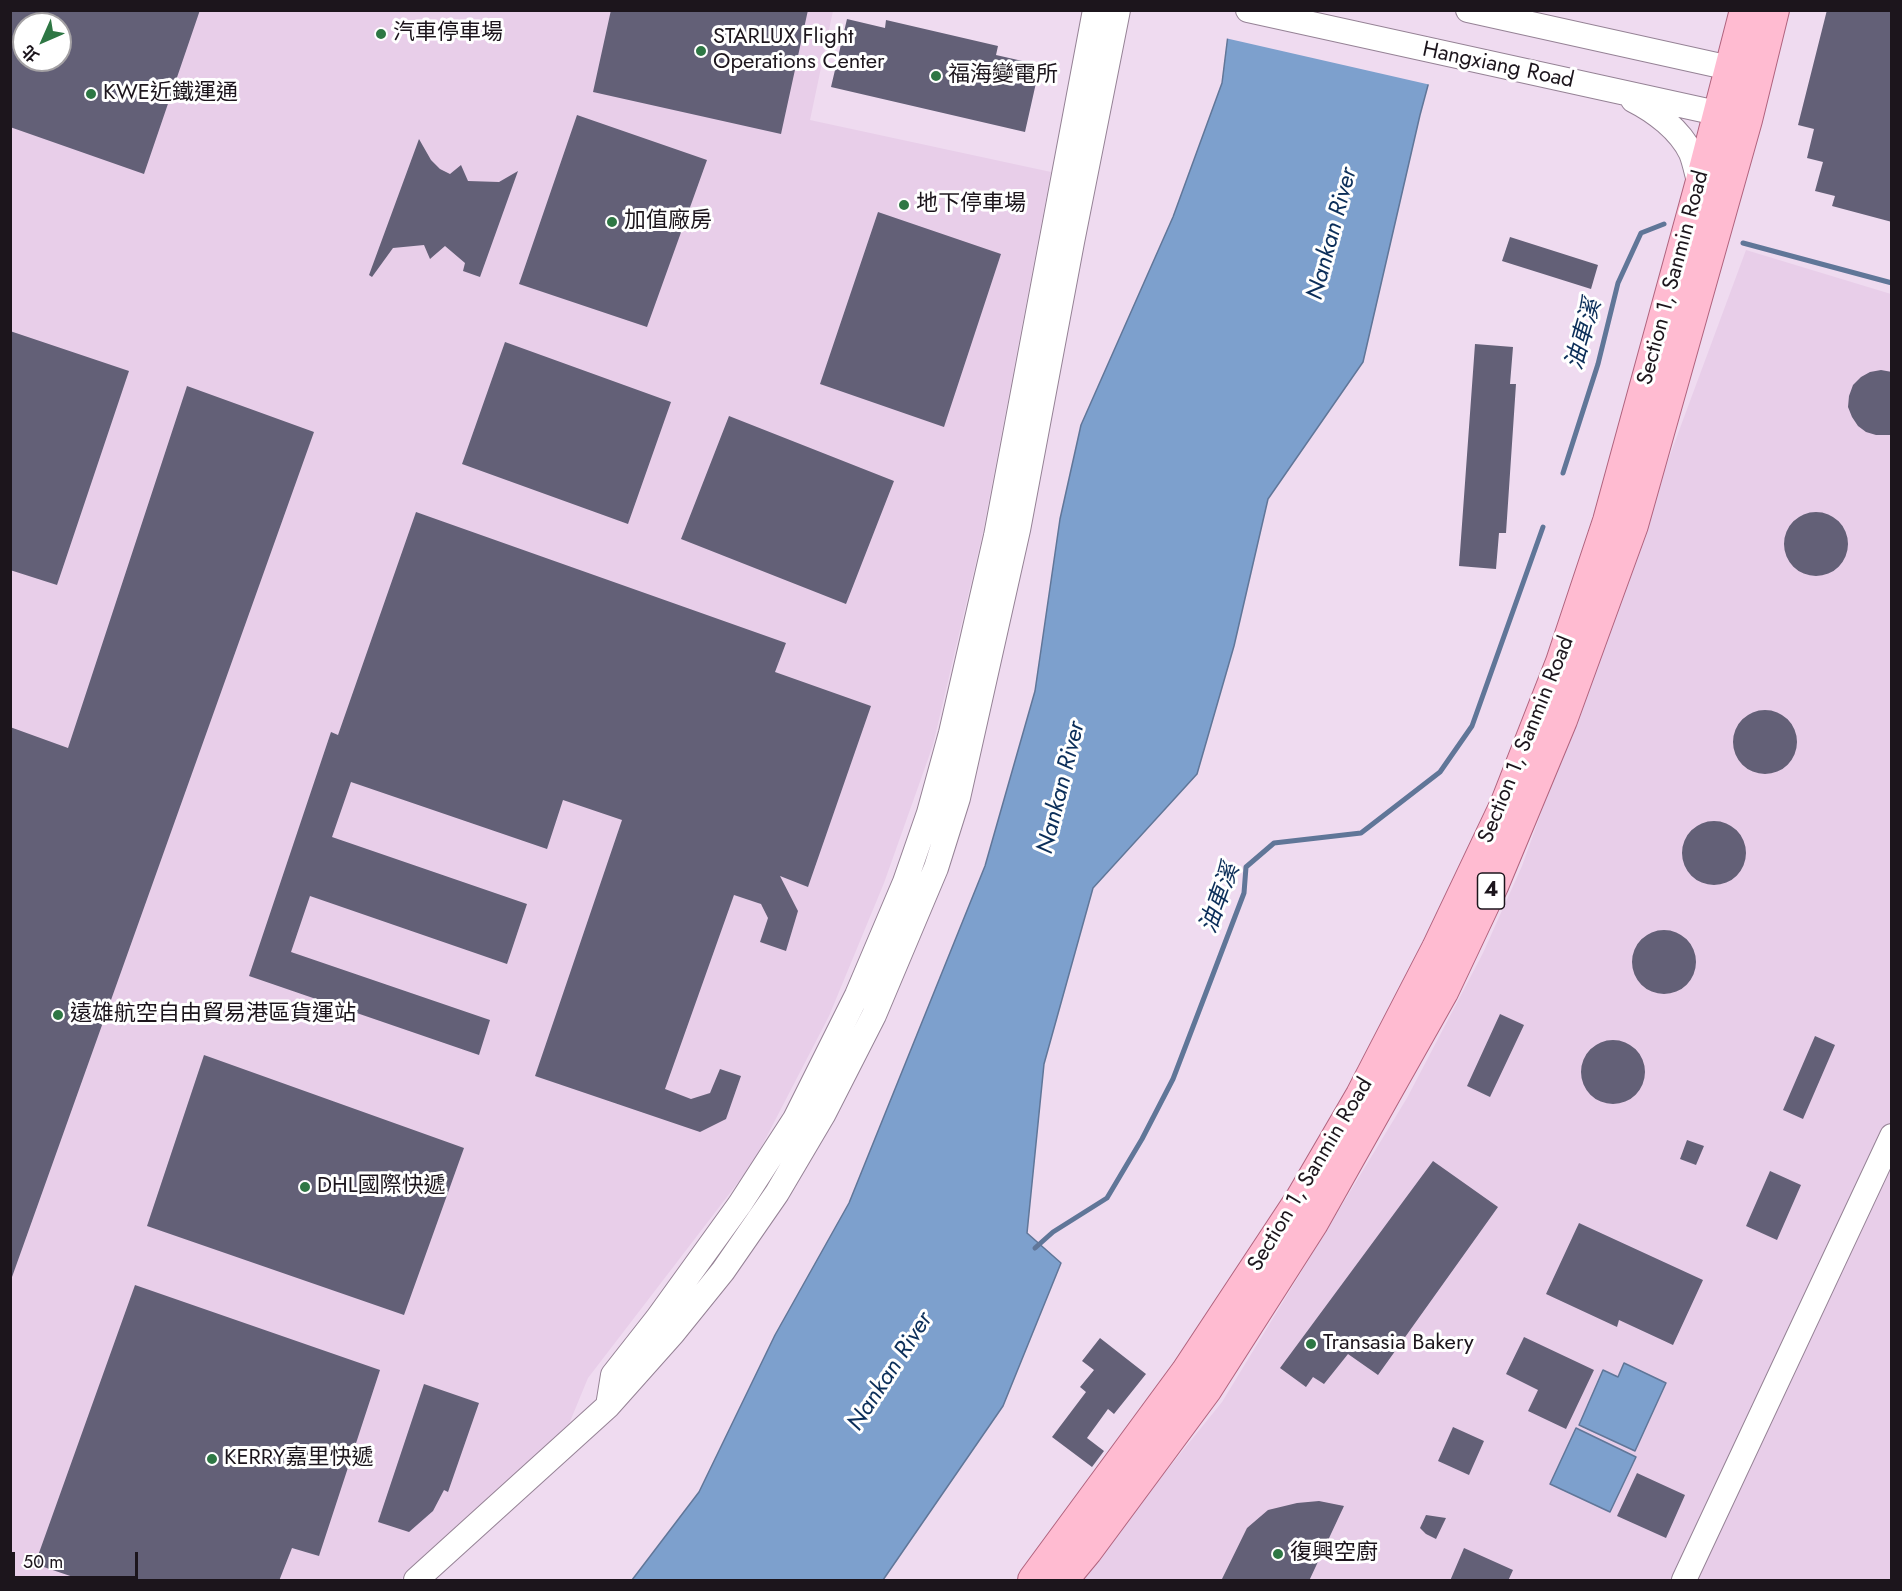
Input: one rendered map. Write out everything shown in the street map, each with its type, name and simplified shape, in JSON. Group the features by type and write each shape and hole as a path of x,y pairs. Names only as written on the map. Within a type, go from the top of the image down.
{"main road":[{"name":"Section 1, Sanmin Road","path":"1033,1581 1186,1372 1301,1198 1361,1095 1437,948 1505,805 1561,662 1608,521 1700,185 1744,10"},
{"name":"Section 1, Sanmin Road","path":"1063,1581 1207,1389 1313,1223 1443,992 1493,886 1562,720 1632,525 1747,120 1774,10"}],"street":[{"path":"608,1406 613,1375 657,1319 740,1204 795,1119 857,995 905,882 930,813 951,733 996,536 1095,10"},
{"path":"416,1581 608,1406 723,1271 777,1193 823,1115 874,1015 936,868 958,798 1018,530 1118,10"},
{"name":"Hangxiang Road","path":"1248,10 1747,120"},
{"path":"1468,10 1759,75"},
{"path":"1612,90 1645,106 1671,126 1690,153 1700,185"},
{"path":"1684,1581 1892,1136"}],"shaded area":[{"path":"11,11 833,11 810,120 1051,172 983,532 933,745 884,883 829,1016 753,1163 588,1378 569,1424 400,1580 11,1580"},
{"path":"1746,250 1891,294 1891,1580 1078,1580 1222,1402 1407,1098 1483,953 1522,866"}],"water":[{"name":"Nankan River","path":"1231,11 1448,11 1420,115 1363,362 1268,499 1234,646 1197,774 1093,888 1044,1064 1027,1233 1061,1263 1003,1406 883,1580 632,1580 699,1492 775,1335 849,1203 985,866 1035,691 1060,519 1081,425 1173,217 1222,83"},
{"path":"1624,1363 1666,1383 1635,1451 1579,1425 1603,1370 1618,1377"},
{"path":"1576,1428 1636,1457 1610,1512 1550,1484"}],"pier":[{"path":"1228,10 1451,10 1431,85 1225,38"}],"building":[{"name":"KWE近鐵運通","path":"10,10 200,10 144,174 10,127"},
{"name":"STARLUX Flight Operations Center","path":"611,10 808,10 781,134 593,92"},
{"path":"1827,10 1892,10 1892,222 1832,206 1835,196 1815,191 1823,162 1807,158 1814,129 1798,125"},
{"name":"福海變電所","path":"847,19 885,28 886,20 998,46 996,55 1040,65 1025,132 831,87"},
{"name":"加值廠房","path":"577,115 707,160 647,327 519,284"},
{"path":"419,139 431,160 440,169 450,174 461,165 468,181 499,182 518,171 480,277 463,271 465,263 445,246 430,259 424,245 393,248 372,277 369,275"},
{"path":"878,212 1001,254 944,427 820,384"},
{"path":"1510,237 1598,265 1591,289 1502,261"},
{"path":"10,331 129,371 57,585 10,570"},
{"path":"505,342 671,402 628,524 462,464"},
{"path":"1475,344 1513,347 1510,384 1516,384 1506,533 1499,533 1496,569 1459,566"},
{"path":"1881,370 1892,372 1892,435 1876,435 1866,432 1858,426 1848,407 1853,385 1870,372"},
{"name":"遠雄航空自由貿易港區貨運站","path":"187,386 314,432 12,1277 10,1277 10,727 68,748"},
{"path":"729,416 894,481 846,604 681,539"},
{"path":"416,512 786,643 775,672 871,706 808,887 780,876 798,911 786,951 760,942 768,918 761,904 734,895 665,1089 691,1099 710,1093 720,1069 741,1076 726,1119 700,1132 535,1076 622,820 563,800 547,849 351,782 332,837 527,904 507,964 310,896 291,952 490,1020 479,1055 249,976 331,732 338,735"},
{"path":"1810,512 1822,512 1839,521 1846,532 1848,544 1846,556 1839,567 1822,576 1810,576 1798,571 1789,562 1784,550 1784,538 1789,526 1798,517"},
{"path":"1759,710 1771,710 1788,719 1795,730 1797,742 1795,754 1788,765 1771,774 1759,774 1747,769 1738,760 1733,748 1733,736 1738,724 1747,715"},
{"path":"1708,821 1720,821 1737,830 1744,841 1746,853 1744,865 1737,876 1720,885 1708,885 1696,880 1687,871 1682,859 1682,847 1687,835 1696,826"},
{"path":"1658,930 1670,930 1687,939 1694,950 1696,962 1694,974 1687,985 1670,994 1658,994 1646,989 1637,980 1632,968 1632,956 1637,944 1646,935"},
{"path":"1500,1014 1524,1025 1490,1097 1467,1086"},
{"path":"1815,1036 1835,1045 1803,1119 1783,1110"},
{"path":"1607,1040 1619,1040 1636,1049 1643,1060 1645,1072 1643,1084 1636,1095 1619,1104 1607,1104 1595,1099 1586,1090 1581,1078 1581,1066 1586,1054 1595,1045"},
{"name":"DHL國際快遞","path":"204,1055 464,1148 404,1315 147,1226"},
{"path":"1687,1140 1704,1146 1696,1165 1680,1159"},
{"path":"1433,1161 1498,1207 1378,1375 1348,1354 1324,1384 1313,1377 1306,1387 1280,1368"},
{"path":"1770,1171 1801,1185 1777,1240 1746,1226"},
{"path":"1579,1223 1703,1280 1673,1345 1619,1320 1617,1327 1546,1294"},
{"name":"KERRY嘉里快遞","path":"135,1285 380,1370 319,1556 292,1548 279,1581 85,1581 35,1564"},
{"path":"1524,1337 1594,1370 1566,1429 1528,1411 1538,1390 1506,1374"},
{"path":"1100,1338 1146,1374 1114,1414 1108,1409 1087,1438 1104,1451 1092,1467 1052,1437 1086,1392 1080,1387 1094,1370 1082,1361"},
{"path":"424,1384 479,1403 448,1492 444,1490 433,1511 409,1532 378,1522"},
{"path":"1453,1427 1484,1441 1469,1475 1438,1461"},
{"path":"1637,1473 1685,1495 1666,1538 1617,1516"},
{"name":"復興空廚","path":"1319,1501 1344,1506 1309,1581 1221,1581 1247,1528 1268,1510 1297,1503"},
{"path":"1426,1515 1446,1518 1436,1539 1420,1528"},
{"path":"1464,1548 1513,1570 1508,1581 1450,1581"}],"waterway":[{"name":"油車溪","path":"1563,473 1598,364 1618,283 1641,233 1664,224"},
{"name":"油車溪","path":"1743,243 1892,283"},
{"name":"油車溪","path":"1035,1248 1053,1232 1107,1198 1142,1139 1173,1079 1244,893 1246,867 1274,843 1361,833 1440,772 1472,726 1543,527"}],"place":[{"name":"汽車停車場","path":"381,34"},
{"name":"STARLUX Flight Operations Center","path":"701,51"},
{"name":"福海變電所","path":"936,76"},
{"name":"KWE近鐵運通","path":"91,94"},
{"name":"地下停車場","path":"904,205"},
{"name":"加值廠房","path":"612,222"},
{"name":"遠雄航空自由貿易港區貨運站","path":"58,1015"},
{"name":"DHL國際快遞","path":"305,1187"},
{"name":"Transasia Bakery","path":"1311,1344"},
{"name":"KERRY嘉里快遞","path":"212,1459"},
{"name":"復興空廚","path":"1278,1554"}]}
